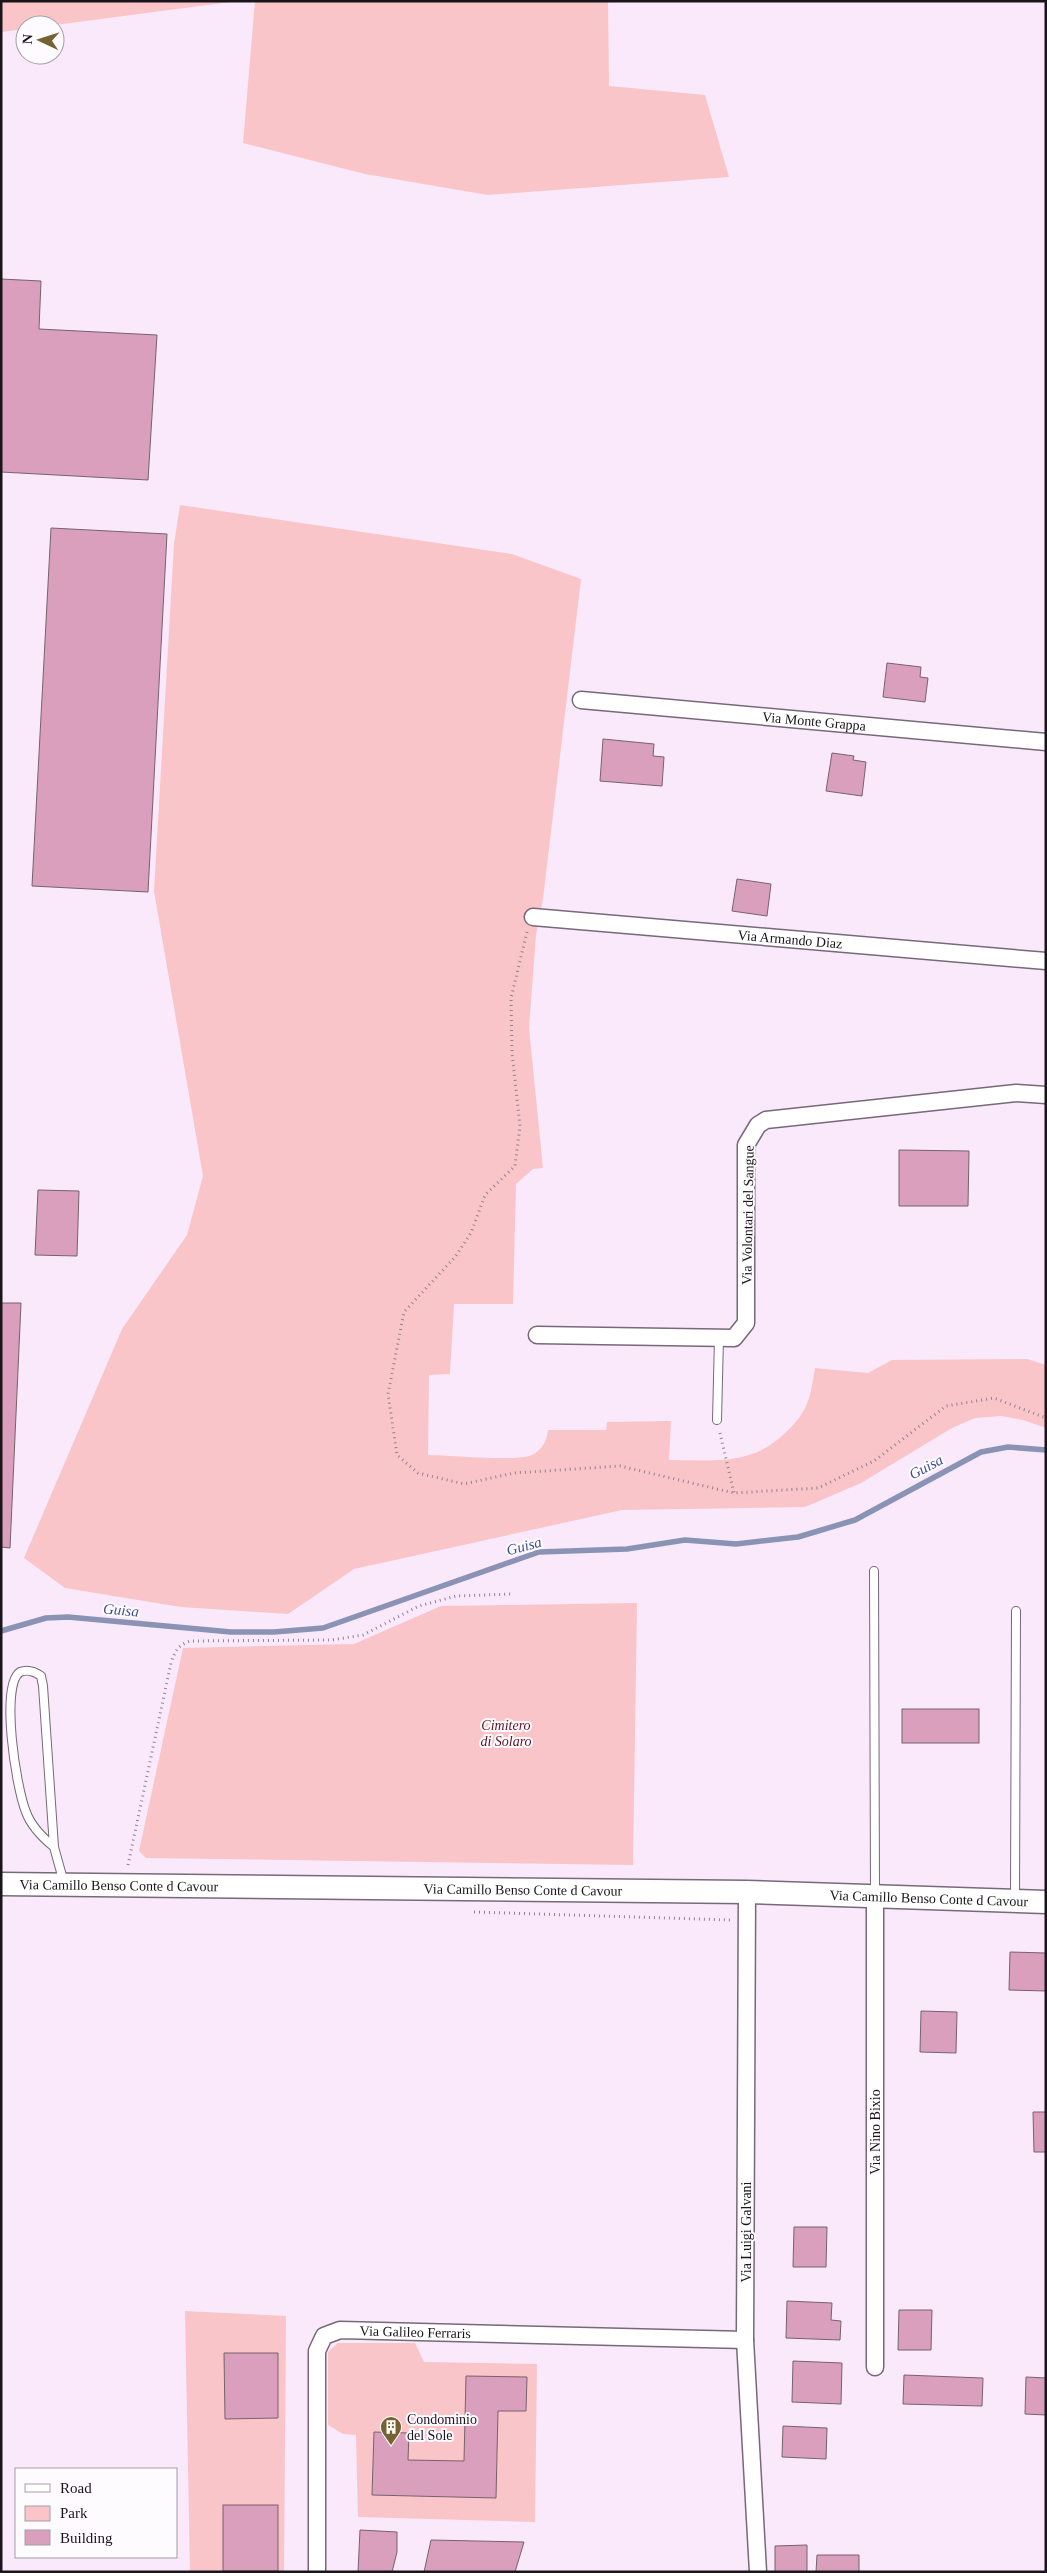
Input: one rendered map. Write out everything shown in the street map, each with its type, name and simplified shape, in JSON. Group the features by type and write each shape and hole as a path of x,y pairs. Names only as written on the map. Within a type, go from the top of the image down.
{"street":[{"name":"Via Monte Grappa","path":"581,700 1046,742"},
{"name":"Via Armando Diaz","path":"533,917 1046,961"},
{"name":"Via Volontari del Sangue","path":"537,1336 734,1338 746,1323 746,1146 758,1125 774,1118 1006,1094 1046,1095"},
{"name":"Via Camillo Benso Conte d Cavour","path":"1,1884 748,1892 1046,1902"},
{"name":"Via Luigi Galvani","path":"748,1892 745,2340 758,2572"},
{"name":"Via Nino Bixio","path":"875,1896 875,2367"},
{"name":"Via Galileo Ferraris","path":"317,2572 316,2351 324,2336 340,2330 745,2340"}],"lane":[{"path":"717,1420 719,1338"},
{"path":"874,1571 876,1716 875,1896"},
{"path":"1015,1901 1016,1611"},
{"path":"54,1847 42,1838 26,1813 11,1765 6,1724 9,1683 14,1675 23,1671 34,1671 41,1676 43,1686 54,1847 65,1885"}],"path":[{"path":"717,1420 734,1493"},
{"path":"124,1886 172,1663 176,1649 182,1644 190,1640 330,1640 347,1638 363,1635 419,1606 456,1596 512,1594"}],"green space":[{"path":"1,1 238,1 65,24 65,15 15,15 15,30 1,32"},
{"path":"255,1 608,1 609,86 705,95 729,177 488,195 365,174 243,143"},
{"path":"180,505 512,554 581,579 543,899 536,935 529,1028 543,1168 533,1169 516,1184 513,1304 454,1304 450,1374 429,1375 428,1455 498,1458 524,1457 536,1453 541,1448 548,1430 606,1430 607,1422 671,1421 669,1460 731,1459 759,1451 772,1444 785,1433 805,1408 812,1387 815,1368 868,1373 892,1360 1027,1359 1046,1365 1046,1428 1023,1420 1001,1416 975,1418 952,1428 861,1483 805,1507 622,1510 354,1569 288,1614 181,1607 65,1588 24,1558 122,1329 187,1235 203,1176 154,891 174,544"},
{"name":"Cimitero di Solaro","path":"637,1603 633,1865 146,1858 139,1851 183,1648 354,1644 441,1606"},
{"path":"185,2311 286,2316 284,2572 190,2572"},
{"path":"338,2343 415,2343 424,2362 537,2364 535,2522 358,2517 356,2435 343,2434 328,2425 328,2352"}],"building":[{"path":"1,279 41,281 39,329 157,335 148,480 1,472"},
{"path":"51,528 167,534 148,892 32,886"},
{"path":"887,663 921,667 920,677 928,678 925,702 883,697"},
{"path":"603,739 654,744 653,756 664,757 662,786 600,781"},
{"path":"832,753 854,756 853,760 866,762 862,796 826,791"},
{"path":"737,879 771,884 767,916 732,911"},
{"path":"899,1150 969,1151 968,1206 899,1206"},
{"path":"38,1190 79,1191 77,1256 35,1255"},
{"path":"1,1303 21,1303 10,1548 1,1547"},
{"path":"902,1709 979,1709 979,1743 902,1743"},
{"path":"1010,1952 1046,1953 1046,1991 1009,1990"},
{"path":"921,2011 957,2012 956,2053 920,2052"},
{"path":"1033,2112 1046,2112 1046,2152 1034,2152"},
{"path":"794,2227 827,2227 826,2267 793,2267"},
{"path":"787,2301 832,2303 831,2320 841,2321 840,2340 786,2338"},
{"path":"899,2310 932,2310 931,2350 898,2350"},
{"path":"224,2353 278,2353 278,2418 225,2419"},
{"path":"793,2361 842,2363 841,2404 792,2402"},
{"path":"904,2375 983,2378 982,2406 903,2404"},
{"name":"Condominio del Sole","path":"466,2376 527,2377 526,2411 498,2411 496,2498 372,2495 374,2432 409,2433 408,2460 464,2461"},
{"path":"1026,2377 1046,2378 1046,2415 1025,2414"},
{"path":"783,2426 827,2428 826,2459 782,2457"},
{"path":"223,2505 278,2505 278,2571 223,2571"},
{"path":"360,2530 397,2532 397,2552 392,2572 358,2572"},
{"path":"431,2540 524,2542 515,2572 424,2572"},
{"path":"807,2545 807,2572 775,2572 775,2546"},
{"path":"817,2555 859,2555 859,2572 816,2572"}],"waterway":[{"name":"Guisa","path":"1,1631 46,1618 68,1617 231,1632 274,1632 323,1628 539,1552 627,1549 685,1540 736,1544 798,1537 855,1520 981,1452 1008,1447 1046,1450"}],"place":[{"name":"Condominio del Sole","path":"391,2446"}]}
